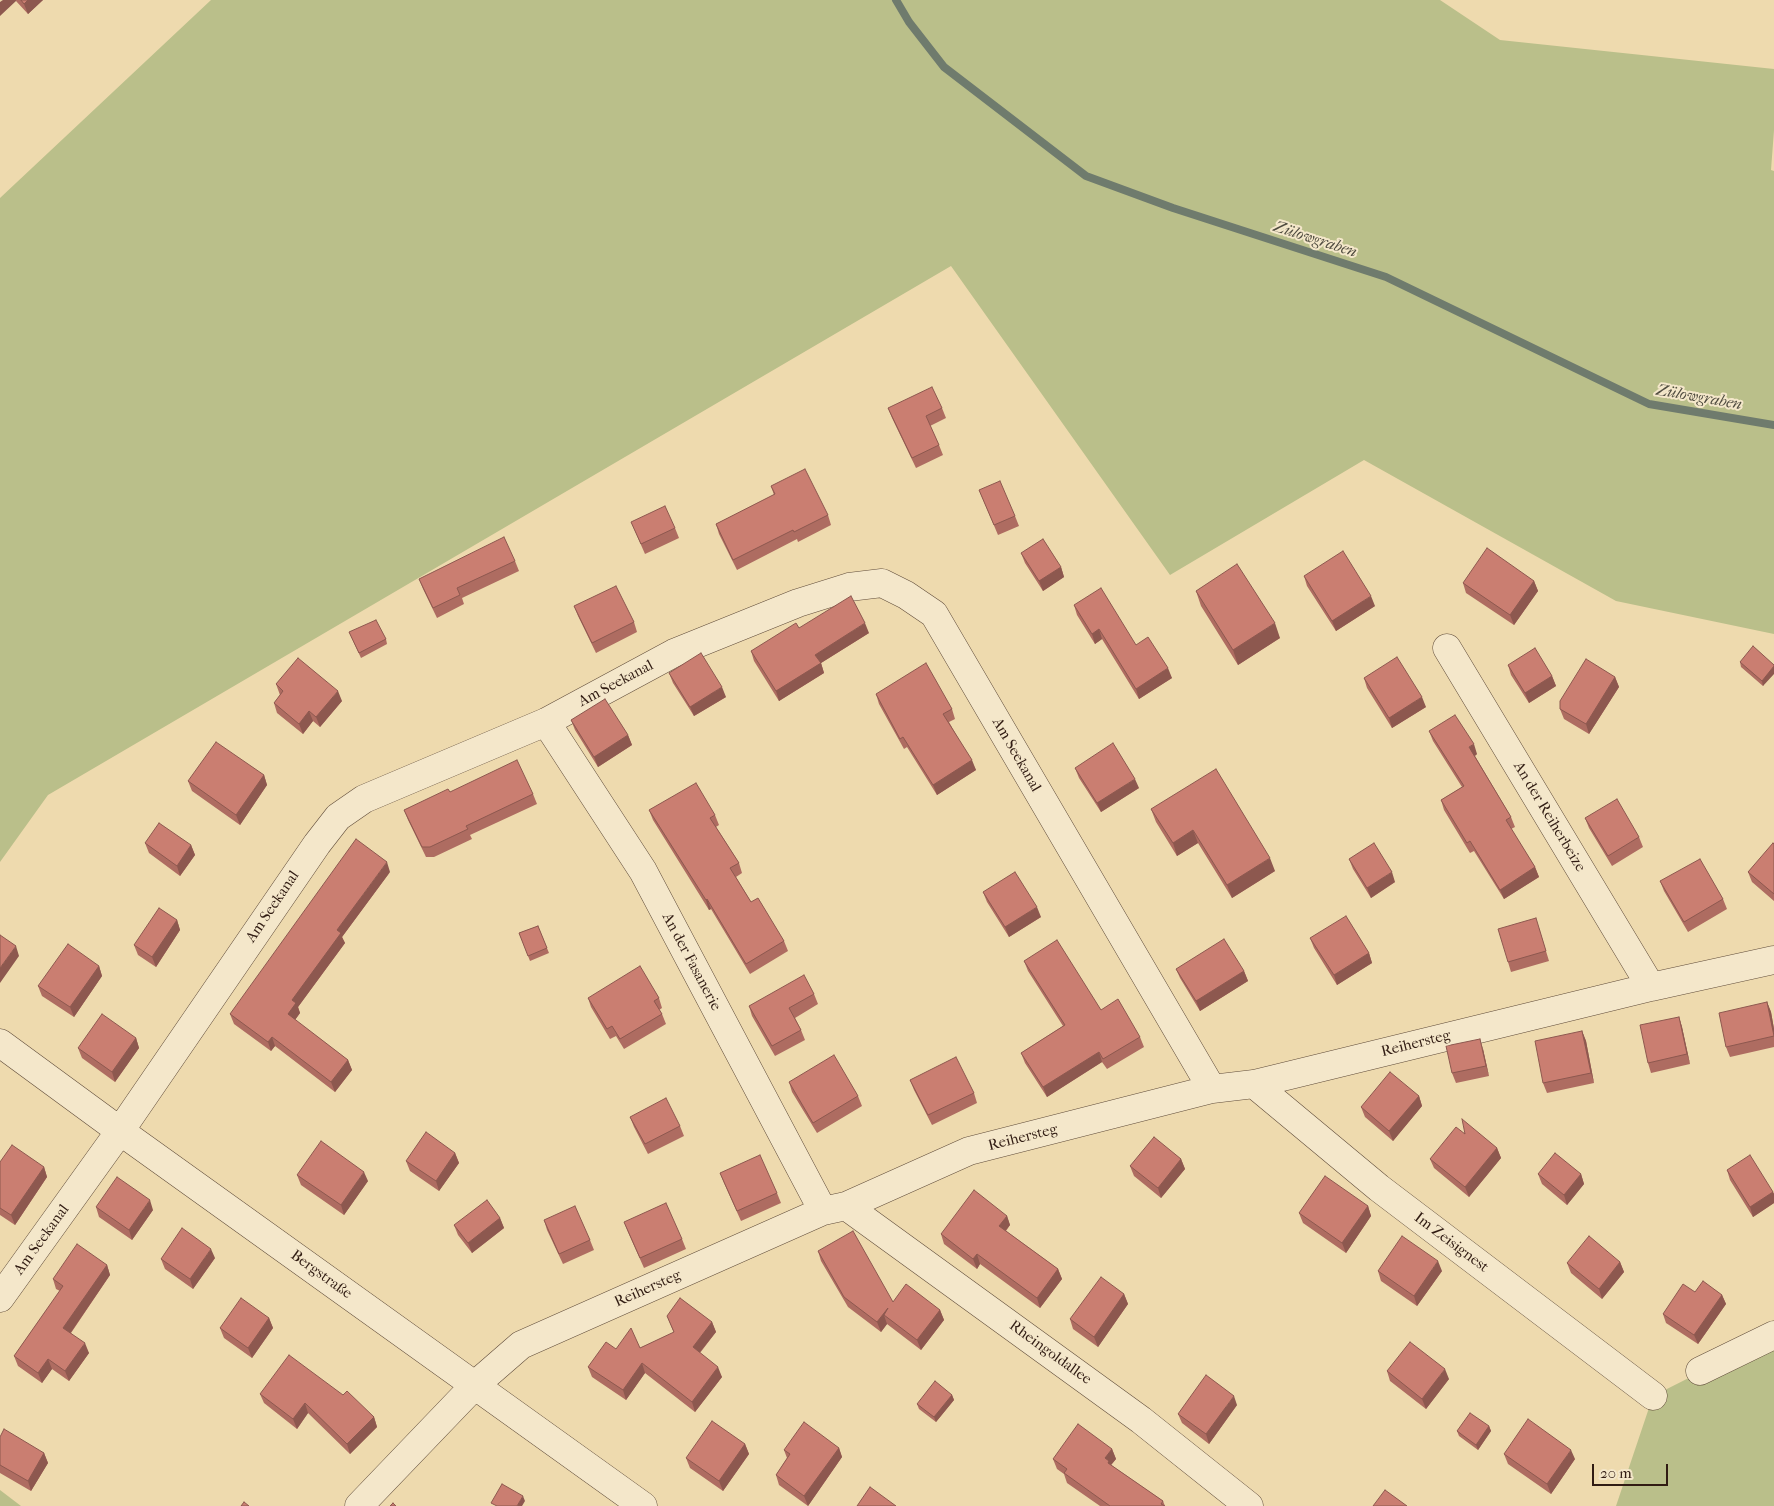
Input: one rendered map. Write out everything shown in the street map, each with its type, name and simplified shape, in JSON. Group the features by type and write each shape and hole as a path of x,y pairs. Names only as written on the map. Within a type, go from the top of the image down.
{"street":[{"name":"Am Seekanal","path":"0,1298 120,1131 317,844 338,817 364,800 546,722 674,653 798,603 849,587 882,584 906,595 934,614 1212,1089"},
{"name":"An der Reiherbeize","path":"1447,648 1651,987"},
{"name":"An der Fasanerie","path":"546,722 643,871 834,1209"},
{"name":"Reihersteg","path":"359,1506 475,1385 521,1346 969,1152 1212,1089 1254,1084 1651,987 1774,960"},
{"name":"Bergstraße","path":"0,1044 643,1506"},
{"name":"Im Zeisignest","path":"1254,1084 1379,1188 1653,1396"},
{"name":"Rheingoldallee","path":"834,1209 1142,1420 1249,1506"},
{"path":"1700,1371 1774,1335"}],"green space":[{"path":"211,0 1440,0 1500,40 1774,69 1774,130 1771,170 1774,171 1774,634 1616,601 1364,460 1170,575 951,266 48,795 0,862 0,198"},
{"path":"1774,1335 1774,1506 1616,1506 1653,1396"},
{"path":"0,1490 21,1506 0,1506"}],"building":[{"path":"932,387 942,408 926,416 939,445 912,458 888,408"},
{"path":"805,469 828,515 733,560 716,524 775,494 771,486"},
{"path":"1000,481 1015,516 994,525 979,490"},
{"path":"665,506 675,528 641,544 631,522"},
{"path":"504,537 515,561 457,588 460,595 433,608 419,579"},
{"path":"1043,539 1061,567 1039,581 1021,553"},
{"path":"1487,548 1534,581 1510,615 1463,583"},
{"path":"1343,551 1371,596 1332,621 1304,576"},
{"path":"1237,564 1275,623 1233,650 1196,591"},
{"path":"616,586 634,622 592,643 574,606"},
{"path":"1101,588 1136,645 1148,637 1168,668 1136,689 1099,629 1092,634 1074,605"},
{"path":"851,596 865,623 815,655 821,663 776,691 751,651 796,623 799,628"},
{"path":"376,620 386,639 359,653 349,632"},
{"path":"1753,646 1774,665 1762,681 1740,662"},
{"path":"1535,648 1552,676 1525,693 1508,665"},
{"path":"701,653 722,687 690,707 669,673"},
{"path":"1397,657 1422,697 1389,718 1364,678"},
{"path":"298,658 338,691 316,717 309,711 299,724 274,703 283,691 276,684"},
{"path":"1586,659 1615,677 1586,724 1560,709 1560,701"},
{"path":"926,663 952,709 943,714 972,760 933,785 903,737 900,739 876,694"},
{"path":"605,699 628,735 594,757 571,720"},
{"path":"1455,715 1474,744 1469,747 1511,817 1506,820 1535,867 1500,890 1470,841 1467,843 1441,800 1464,786 1429,731"},
{"path":"216,742 264,775 236,815 188,781"},
{"path":"1113,743 1135,779 1097,803 1075,768"},
{"path":"517,760 533,794 466,826 468,829 430,847 422,847 404,810 448,789 450,792"},
{"path":"1216,769 1270,858 1227,885 1193,830 1173,843 1151,809"},
{"path":"696,783 715,815 710,818 739,863 730,868 751,902 758,898 784,941 746,964 707,899 649,810"},
{"path":"1617,799 1639,837 1608,856 1585,818"},
{"path":"159,823 191,845 177,866 145,843"},
{"path":"356,839 387,862 337,930 341,933 292,1000 296,1003 288,1014 348,1060 331,1082 272,1037 268,1042 230,1014"},
{"path":"1374,843 1392,872 1367,888 1349,859"},
{"path":"1774,844 1774,894 1748,872"},
{"path":"1700,859 1723,899 1684,922 1660,881"},
{"path":"1015,872 1037,907 1005,927 983,892"},
{"path":"159,908 177,920 152,957 134,945"},
{"path":"1346,916 1369,953 1334,975 1310,938"},
{"path":"1536,918 1546,951 1508,962 1498,929"},
{"path":"538,926 547,948 528,956 519,933"},
{"path":"0,935 16,946 0,968"},
{"path":"1224,939 1244,971 1196,1001 1176,969"},
{"path":"1057,940 1101,1010 1118,999 1140,1037 1103,1059 1099,1052 1043,1087 1021,1053 1065,1025 1024,961"},
{"path":"68,944 99,966 70,1007 38,986"},
{"path":"640,966 659,998 654,1001 662,1014 620,1039 612,1026 607,1029 588,998"},
{"path":"804,975 814,994 789,1008 801,1030 772,1046 749,1006"},
{"path":"1767,1002 1774,1036 1726,1047 1719,1013"},
{"path":"102,1014 136,1038 112,1072 78,1048"},
{"path":"1679,1017 1687,1054 1648,1063 1640,1025"},
{"path":"1582,1031 1591,1073 1543,1083 1535,1041"},
{"path":"1480,1039 1486,1066 1452,1073 1446,1046"},
{"path":"834,1055 858,1096 813,1123 789,1082"},
{"path":"956,1057 974,1093 928,1115 910,1080"},
{"path":"1390,1072 1419,1096 1389,1131 1361,1107"},
{"path":"666,1098 680,1126 645,1144 630,1117"},
{"path":"1462,1119 1497,1148 1465,1187 1430,1159 1456,1127 1465,1134"},
{"path":"426,1132 455,1153 436,1181 406,1161"},
{"path":"1154,1137 1181,1159 1158,1188 1130,1166"},
{"path":"321,1141 364,1172 341,1205 297,1175"},
{"path":"12,1145 44,1167 11,1215 0,1208 0,1162"},
{"path":"1555,1153 1581,1174 1564,1195 1538,1174"},
{"path":"760,1155 777,1193 737,1211 720,1173"},
{"path":"1750,1155 1773,1192 1750,1207 1727,1170"},
{"path":"1325,1176 1368,1206 1342,1243 1299,1213"},
{"path":"117,1177 150,1200 129,1230 96,1207"},
{"path":"974,1190 1007,1216 999,1226 1058,1269 1037,1298 977,1254 973,1259 941,1234"},
{"path":"487,1200 500,1218 468,1243 454,1225"},
{"path":"666,1203 682,1239 640,1258 624,1222"},
{"path":"575,1206 590,1240 559,1254 544,1220"},
{"path":"182,1228 211,1249 190,1279 161,1259"},
{"path":"853,1231 893,1302 906,1284 940,1310 917,1340 884,1315 888,1308 877,1322 844,1297 818,1251"},
{"path":"1402,1236 1438,1261 1414,1296 1378,1271"},
{"path":"1589,1236 1620,1262 1599,1289 1567,1263"},
{"path":"77,1244 107,1265 63,1328 85,1343 65,1371 48,1359 38,1373 14,1356 63,1286 53,1279"},
{"path":"1101,1277 1124,1294 1094,1337 1070,1319"},
{"path":"1703,1281 1722,1295 1694,1335 1663,1314 1683,1284 1695,1292"},
{"path":"241,1298 269,1318 248,1348 220,1328"},
{"path":"680,1298 712,1322 693,1347 718,1367 692,1402 642,1363 623,1390 588,1367 606,1342 616,1349 631,1328 640,1348 674,1332 667,1316"},
{"path":"1410,1342 1445,1369 1422,1399 1387,1371"},
{"path":"289,1355 343,1395 347,1391 374,1417 347,1444 305,1403 293,1419 260,1394"},
{"path":"1206,1375 1234,1396 1206,1434 1178,1414"},
{"path":"935,1381 952,1395 934,1417 917,1404"},
{"path":"1470,1413 1489,1426 1476,1445 1457,1431"},
{"path":"1528,1419 1571,1450 1547,1484 1504,1454"},
{"path":"712,1421 745,1444 719,1481 686,1458"},
{"path":"804,1422 839,1448 804,1496 776,1475 790,1454 784,1450"},
{"path":"1078,1424 1112,1449 1105,1458 1109,1461 1108,1463 1163,1501 1161,1504 1165,1506 1110,1506 1064,1473 1067,1469 1053,1459"},
{"path":"4,1429 44,1453 28,1481 0,1465 0,1437"},
{"path":"502,1484 523,1496 517,1506 497,1506 491,1503"},
{"path":"870,1487 896,1506 857,1506"},
{"path":"1385,1490 1407,1506 1373,1506"},
{"path":"244,1502 249,1506 241,1506"}],"waterway":[{"name":"Zülowgraben","path":"896,0 909,22 944,67 1086,176 1173,208 1386,277 1649,404 1774,425"}]}
